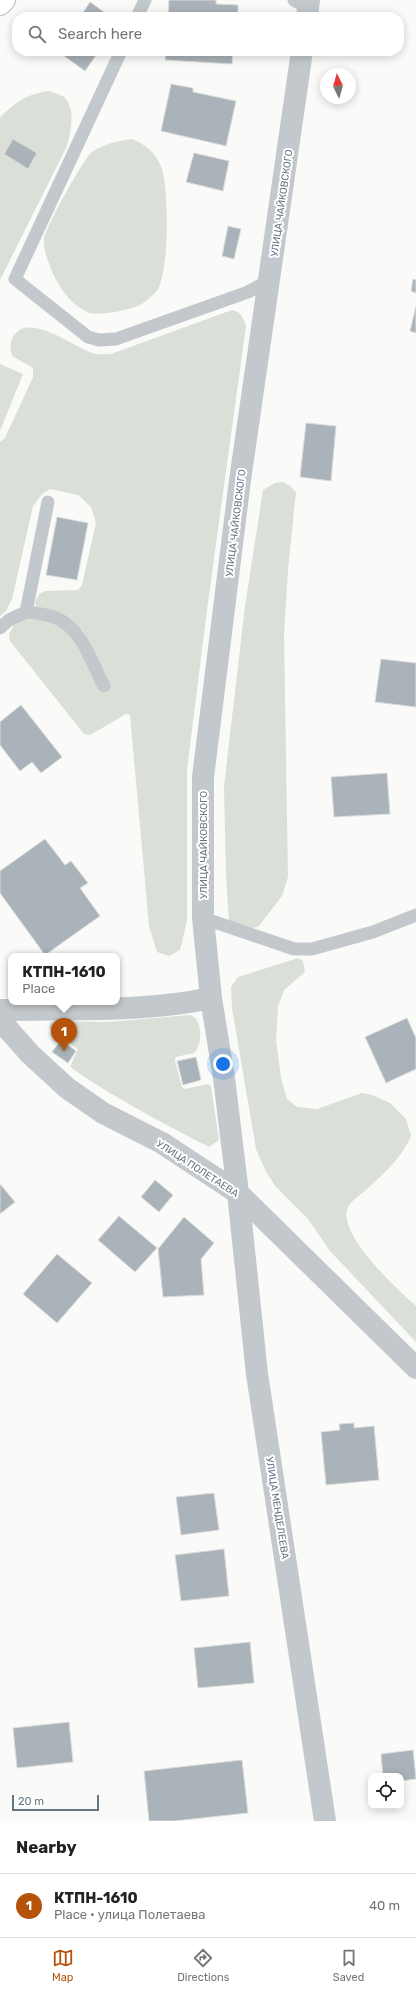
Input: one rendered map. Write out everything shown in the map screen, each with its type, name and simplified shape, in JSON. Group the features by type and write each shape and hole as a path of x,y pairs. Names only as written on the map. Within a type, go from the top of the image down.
{"highway":[{"path":"0,4 4,0"}],"street":[{"name":"УЛИЦА ЧАЙКОВСКОГО","path":"238,1193 224,1078 211,998 203,918 203,777 240,480 301,56"},
{"path":"0,1010 141,1008 186,1003 211,998"},
{"name":"УЛИЦА ПОЛЕТАЕВА","path":"0,1020 30,1054 67,1088 103,1113 162,1143 238,1193 416,1368"},
{"name":"УЛИЦА МЕНДЕЛЕЕВА","path":"238,1193 258,1374 325,1821"}],"lane":[{"path":"139,12 145,0"},
{"path":"119,56 14,279 88,338 99,340 116,339 241,295 270,280"},
{"path":"26,612 48,502"},
{"path":"0,628 9,620 26,612 53,617 65,623 77,634 104,686"},
{"path":"203,918 294,949 312,949 373,932 416,915"}],"shaded area":[{"path":"49,91 64,97 70,108 72,120 67,146 0,280 0,118 16,103 34,94"},
{"path":"132,139 141,143 152,152 158,159 163,174 167,208 167,227 162,279 157,291 140,305 113,312 98,314 91,313 75,304 61,288 47,258 44,247 44,239 65,194 87,157 96,149 106,145"},
{"path":"232,310 241,315 246,326 208,602 187,769 187,921 180,950 169,956 157,952 149,926 130,715 126,714 90,735 84,734 10,641 9,634 14,625 25,618 32,617 61,625 75,636 107,687 83,631 58,613 36,607 35,602 39,594 45,591 78,590 82,585 96,523 91,507 78,495 50,489 41,495 33,506 12,599 6,611 0,616 0,442 5,438 33,377 33,368 12,356 11,353 12,338 23,328 43,330 92,353 111,354"},
{"path":"0,364 23,374 0,431"},
{"path":"283,482 296,492 288,570 284,635 288,877 282,896 259,926 245,931 229,921 226,877 224,786 245,606 263,490 275,483"},
{"path":"298,958 303,961 305,972 284,990 278,1006 276,1040 281,1078 287,1099 297,1107 317,1109 362,1093 372,1095 390,1103 406,1119 411,1136 402,1152 386,1172 350,1204 346,1215 349,1228 369,1258 382,1273 416,1306 416,1342 330,1251 308,1219 276,1187 266,1172 256,1149 232,1008 231,987 238,977"},
{"path":"190,1015 194,1017 199,1026 199,1044 194,1053 176,1057 175,1061 182,1087 185,1089 208,1084 211,1086 219,1140 209,1147 121,1099 70,1067 78,1049 51,1031 49,1026 51,1022 56,1021 108,1022"}],"building":[{"path":"169,0 216,0 216,4 238,5 238,12 168,12"},
{"path":"90,2 104,12 83,12"},
{"path":"64,56 96,56 85,71"},
{"path":"165,56 233,56 232,64 165,60"},
{"path":"171,84 193,88 193,92 236,101 226,146 161,131"},
{"path":"13,139 37,153 28,169 4,154"},
{"path":"194,153 229,161 223,191 186,182"},
{"path":"228,226 241,229 234,259 222,256"},
{"path":"413,279 416,280 416,293 411,291"},
{"path":"416,306 416,333 410,331"},
{"path":"306,423 336,426 331,481 300,477"},
{"path":"57,517 88,523 77,580 46,575"},
{"path":"381,659 416,663 416,707 375,702"},
{"path":"21,705 62,757 41,773 32,762 20,771 0,745 0,722"},
{"path":"387,773 390,814 334,817 331,777"},
{"path":"45,839 65,865 71,861 88,883 80,888 100,916 48,953 44,953 0,893 0,871"},
{"path":"407,1018 416,1038 416,1069 386,1083 365,1037"},
{"path":"61,1040 76,1051 68,1063 52,1052"},
{"path":"196,1057 201,1080 183,1085 177,1061"},
{"path":"155,1180 173,1195 159,1212 141,1197"},
{"path":"0,1184 15,1202 0,1214"},
{"path":"119,1216 157,1248 135,1272 98,1240"},
{"path":"184,1217 214,1243 201,1259 204,1295 163,1297 158,1249"},
{"path":"57,1254 92,1283 57,1323 23,1294"},
{"path":"354,1423 354,1428 374,1426 379,1480 326,1485 321,1432 340,1430 339,1424"},
{"path":"214,1493 219,1530 181,1535 176,1497"},
{"path":"224,1549 229,1596 181,1601 175,1555"},
{"path":"250,1642 254,1683 198,1688 194,1648"},
{"path":"69,1722 73,1762 17,1768 13,1728"},
{"path":"413,1750 416,1779 404,1781 404,1773 383,1773 381,1754"},
{"path":"242,1760 248,1813 174,1821 149,1821 144,1771"}],"place":[{"name":"КТПН-1610","path":"64,1051"}]}
